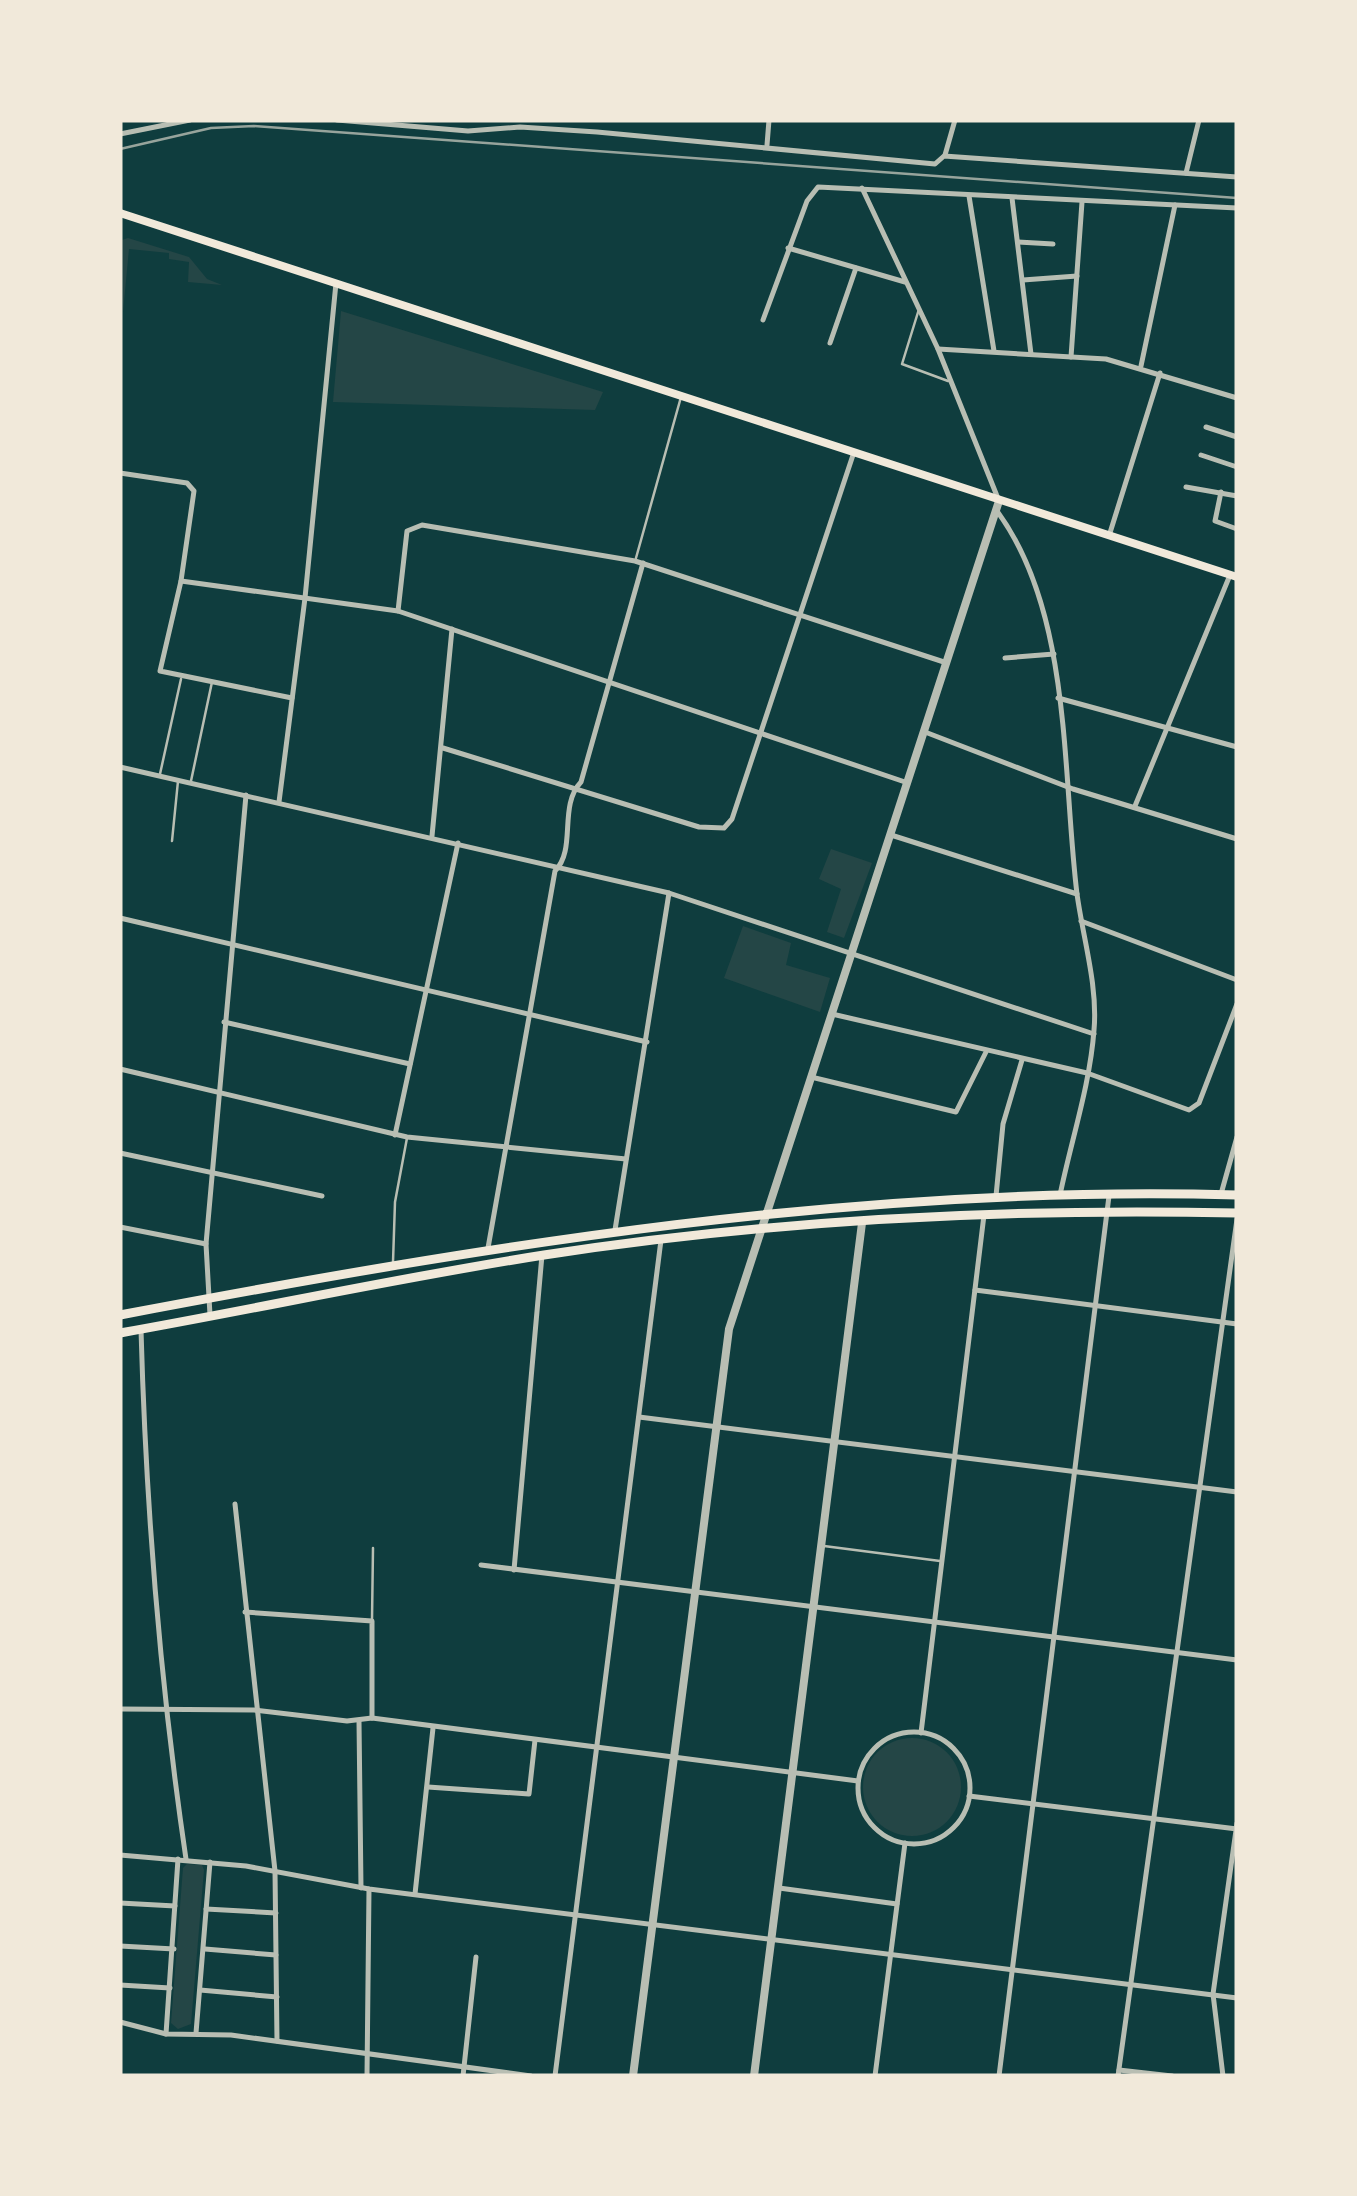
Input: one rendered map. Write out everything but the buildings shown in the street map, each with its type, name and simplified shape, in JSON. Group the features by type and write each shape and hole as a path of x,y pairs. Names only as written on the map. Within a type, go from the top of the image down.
{"main road":[{"path":"120,212 854,452 998,505 1233,576"},
{"path":"120,1315 488,1248 766,1213 1109,1192 1237,1195"},
{"path":"120,1334 542,1255 762,1228 1107,1211 1237,1216"}],"street":[{"path":"120,134 190,120"},
{"path":"337,120 468,132 520,127 766,144 841,157 935,164 944,156 955,120"},
{"path":"597,132 598,120"},
{"path":"766,144 769,120"},
{"path":"1186,173 1199,120"},
{"path":"944,156 1237,178"},
{"path":"862,188 938,348 1034,588 1054,654 1094,1034 1060,1195"},
{"path":"764,320 788,248 814,189 862,188 1237,208"},
{"path":"969,196 994,352"},
{"path":"1012,198 1031,355"},
{"path":"1072,357 1082,202"},
{"path":"1140,366 1175,206"},
{"path":"1018,242 1053,244"},
{"path":"788,248 907,282"},
{"path":"830,343 856,268"},
{"path":"1023,280 1077,276"},
{"path":"279,802 305,598 336,283"},
{"path":"938,348 1140,366 1237,398"},
{"path":"1109,536 1160,373"},
{"path":"1206,427 1237,437"},
{"path":"442,748 698,827 724,828 732,820 763,733 854,452"},
{"path":"1200,455 1237,467"},
{"path":"120,472 192,486 194,498 181,581 160,671 292,698"},
{"path":"1186,487 1237,496"},
{"path":"1221,492 1213,517 1217,523 1237,530"},
{"path":"633,2076 729,1330 998,505"},
{"path":"398,611 406,537 416,525 639,562 948,663"},
{"path":"488,1248 554,871 560,866 576,788 639,562"},
{"path":"1136,806 1166,727 1233,576"},
{"path":"181,581 398,611 908,783"},
{"path":"432,836 452,630"},
{"path":"1005,658 1054,654"},
{"path":"1058,698 1237,747"},
{"path":"925,732 1065,784 1237,840"},
{"path":"120,766 669,892 1094,1034"},
{"path":"210,1318 206,1244 246,795"},
{"path":"891,835 1077,894"},
{"path":"395,1134 458,842"},
{"path":"614,1230 669,892"},
{"path":"120,918 647,1042"},
{"path":"1081,920 1237,980"},
{"path":"832,1014 1086,1073 1193,1110 1237,1004"},
{"path":"224,1022 410,1064"},
{"path":"811,1077 956,1112 986,1051"},
{"path":"995,1198 1003,1124 1023,1058"},
{"path":"120,1069 407,1137 626,1159"},
{"path":"1220,1194 1237,1137"},
{"path":"120,1153 322,1196"},
{"path":"999,2076 1109,1192"},
{"path":"920,1733 984,1215"},
{"path":"1172,2076 1118,2073 1237,1216"},
{"path":"754,2076 862,1223"},
{"path":"120,1227 206,1244"},
{"path":"555,2076 662,1240"},
{"path":"514,1570 542,1255"},
{"path":"975,1290 1237,1324"},
{"path":"141,1330 151,1555 164,1709 186,1860"},
{"path":"639,1417 1237,1492"},
{"path":"234,1504 254,1710 275,1870 277,2041"},
{"path":"481,1566 1237,1660"},
{"path":"245,1612 372,1622 372,1718"},
{"path":"120,1709 254,1710 360,1721 372,1718 858,1781"},
{"path":"360,1721 370,2057 367,2076"},
{"path":"416,1894 433,1726"},
{"path":"920,1733 952,1748 963,1762 970,1796 960,1819 942,1836 905,1843 874,1827 864,1813 858,1781 875,1748 896,1735 920,1733"},
{"path":"428,1787 528,1794 534,1740"},
{"path":"970,1796 1237,1827 1213,1994 1223,2076"},
{"path":"875,2076 905,1843"},
{"path":"120,1855 275,1870 365,1888 1237,1998"},
{"path":"166,2034 178,1859"},
{"path":"196,2032 210,1862"},
{"path":"776,1888 897,1904"},
{"path":"120,1903 175,1906"},
{"path":"206,1909 276,1913"},
{"path":"120,1946 174,1949"},
{"path":"204,1949 277,1954"},
{"path":"463,2072 476,1957"},
{"path":"120,1985 170,1988"},
{"path":"200,1990 277,1997"},
{"path":"120,2022 166,2034 196,2032 277,2041 463,2072 531,2076"}],"lane":[{"path":"919,308 902,364 952,382"},
{"path":"639,562 682,396"},
{"path":"160,776 182,674"},
{"path":"190,782 212,682"},
{"path":"172,841 178,780"},
{"path":"393,1266 395,1202 407,1137"},
{"path":"822,1546 942,1562"},
{"path":"372,1622 373,1548"}],"shaded area":[{"path":"128,238 189,257 207,279 222,285 188,282 189,262 169,259 169,253 129,249 123,312 122,240"},
{"path":"341,311 603,392 595,410 333,402"},
{"path":"831,849 872,863 844,938 827,932 841,889 819,879"},
{"path":"743,926 791,943 786,965 830,978 820,1012 724,978"},
{"path":"912,1738 931,1742 947,1752 957,1768 961,1787 957,1806 947,1822 931,1832 912,1836 893,1832 877,1822 867,1806 863,1787 867,1768 877,1752 893,1742"},
{"path":"187,1864 202,1865 204,1870 191,2024 178,2029 171,2023 183,1868"}],"railway":[{"path":"120,149 211,128 254,126 1237,198"}]}
